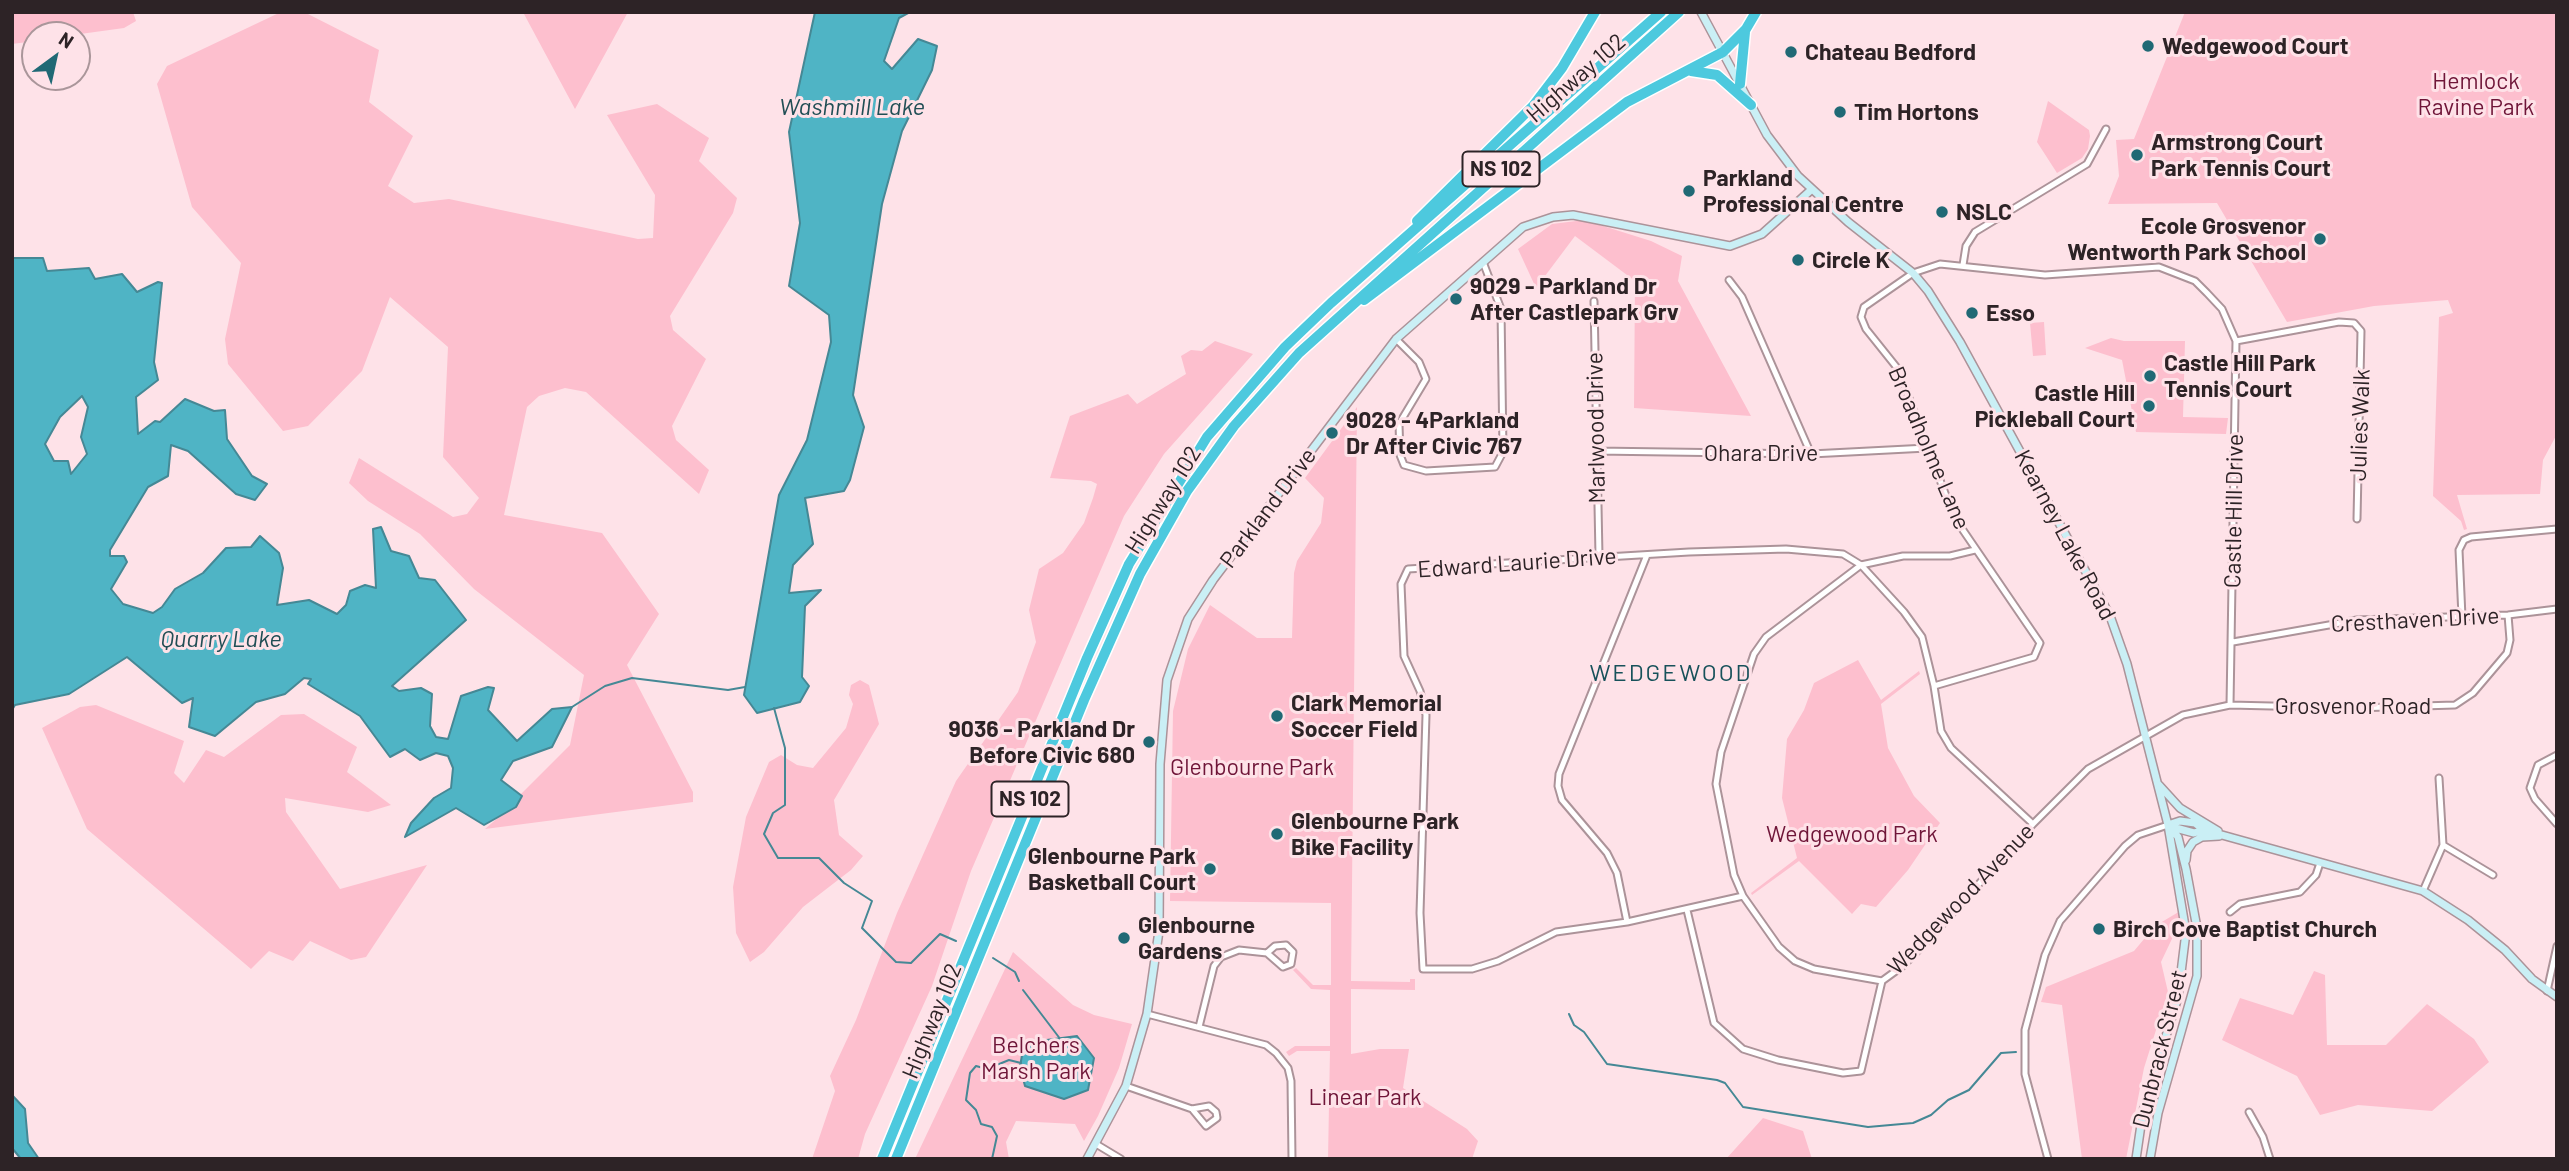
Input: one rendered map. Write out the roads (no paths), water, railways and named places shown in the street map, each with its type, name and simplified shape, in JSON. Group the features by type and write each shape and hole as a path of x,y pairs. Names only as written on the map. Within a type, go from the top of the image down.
{"highway":[{"path":"1354,283 1533,106 1562,68 1595,12"},
{"name":"Highway 102","path":"882,1159 1087,658 1129,564 1176,484 1216,426 1285,347 1661,12"},
{"name":"Highway 102","path":"896,1159 1084,700 1140,573 1187,491 1234,426 1270,384 1326,328 1679,12"},
{"path":"1326,328 1627,102 1723,52 1746,29 1756,12"},
{"path":"1740,84 1746,29"},
{"path":"1691,71 1717,75 1751,105"}],"main road":[{"name":"Kearney Lake Road","path":"1701,12 1768,135 1811,190 1913,273 1960,342 2107,607 2127,664 2168,825"},
{"name":"Parkland Drive","path":"1087,1159 1126,1086 1147,1014 1158,931 1162,731 1167,680 1174,653 1188,619 1213,580 1396,340 1523,227 1553,217 1573,215 1730,246 1762,234 1811,190"},
{"path":"2156,782 2180,808 2226,835"},
{"path":"2168,825 2179,831 2194,833 2204,830 2226,835 2423,891 2468,920 2557,997"},
{"name":"Dunbrack Street","path":"2150,1159 2158,1113 2197,976 2197,928 2186,869 2178,838 2168,825"},
{"name":"Dunbrack Street","path":"2136,1159 2143,1111 2173,1019 2186,932 2168,825"},
{"path":"2186,869 2187,851 2193,842 2202,837 2226,835"}],"street":[{"path":"1963,265 1966,246 1975,232 2087,164 2106,129"},
{"path":"1396,340 1419,362 1426,379 1399,424 1400,456 1404,466 1426,471 1495,467 1503,452 1501,309 1483,262"},
{"name":"Castle Hill Drive","path":"1913,273 1940,264 2045,275 2159,267 2194,281 2222,309 2236,341 2230,705"},
{"name":"Broadholme Lane","path":"1913,273 1864,307 1861,317 1866,329 1898,369 1954,517 2040,643 2039,652 2034,657 1934,686"},
{"path":"1729,280 1742,297 1811,454"},
{"name":"Marlwood Drive","path":"1594,301 1599,556"},
{"name":"Julies Walk","path":"2236,341 2339,322 2354,323 2361,331 2357,519"},
{"name":"Ohara Drive","path":"1596,451 1811,454 1927,448"},
{"path":"2462,617 2459,550 2464,540 2471,537 2557,529"},
{"name":"Edward Laurie Drive","path":"1627,922 1556,932 1498,961 1472,969 1423,969 1420,913 1426,715 1420,691 1404,656 1400,606 1402,576 1408,569 1415,568 1599,556 1786,549 1843,554 1861,565"},
{"name":"Wedgewood Avenue","path":"1975,550 1950,556 1903,556 1861,565 1766,637 1750,666 1721,752 1716,784 1734,875 1743,896 1779,947 1795,961 1814,969 1882,981 1930,938 2033,824 2088,769 2146,737"},
{"path":"1647,555 1559,774 1558,786 1562,800 1612,863 1627,922 1687,911 1743,896"},
{"path":"1861,565 1904,612 1922,637 1941,731 1951,748 2033,824"},
{"name":"Cresthaven Drive","path":"2233,642 2357,620 2508,615 2557,609"},
{"name":"Grosvenor Road","path":"2146,737 2183,715 2230,705 2354,708 2455,705 2473,693 2507,653 2510,640 2508,615"},
{"path":"2557,755 2538,765 2530,788 2535,799 2557,824"},
{"path":"2423,891 2443,845 2439,778"},
{"path":"2048,1159 2025,1074 2025,1030 2045,955 2060,921 2125,846 2147,831 2168,825"},
{"path":"2443,845 2493,875"},
{"path":"2231,912 2240,904 2300,892 2316,875 2320,863"},
{"path":"1687,911 1714,1023 1743,1049 1778,1060 1843,1073 1861,1071 1882,981"},
{"path":"1199,1027 1214,965 1221,957 1239,950 1266,953 1283,967 1291,964 1293,952 1286,945 1275,946 1266,953"},
{"path":"2547,991 2557,946"},
{"path":"1147,1014 1266,1045 1281,1058 1291,1081 1292,1159"},
{"path":"1126,1086 1192,1109 1209,1106 1216,1112 1217,1118 1206,1126 1192,1109"},
{"path":"2249,1112 2263,1137 2270,1159"},
{"path":"1096,1144 1121,1159"}],"water":[{"name":"Washmill Lake","path":"815,12 910,12 899,18 884,61 892,69 918,39 937,46 932,70 902,131 882,204 853,395 864,427 850,480 844,491 805,498 813,544 793,565 789,593 821,590 805,606 802,677 809,686 800,702 757,713 744,695 779,495 807,440 831,342 829,315 789,286 800,223 789,132"},
{"name":"Quarry Lake","path":"12,258 43,258 47,271 89,268 95,279 122,274 137,292 158,282 162,283 154,362 158,380 136,397 138,434 155,421 160,422 185,399 214,411 225,410 227,439 252,476 267,484 255,500 236,494 188,451 171,445 168,476 148,487 110,550 110,556 124,556 127,562 111,589 123,604 153,613 162,607 175,589 203,573 226,548 251,547 260,536 279,553 283,568 277,605 309,600 337,614 346,605 350,591 365,585 376,588 373,529 381,527 391,551 409,556 419,578 435,580 466,620 392,686 399,691 421,688 432,694 430,726 436,737 448,739 461,696 488,687 494,688 488,710 517,741 552,709 572,707 552,747 513,761 501,780 522,796 516,807 484,825 456,808 405,837 411,823 434,798 451,788 453,768 448,756 436,753 420,760 405,749 390,757 360,716 308,684 311,679 304,678 285,694 256,702 215,736 189,727 193,698 182,703 127,657 69,694 15,705 12,710","holes":["82,396 88,407 81,437 87,454 71,474 68,461 54,461 45,444 60,417"]},
{"path":"1077,1036 1094,1058 1088,1090 1064,1099 1025,1086 1020,1067 1024,1043"},
{"path":"12,1095 25,1109 28,1143 39,1159 21,1159 12,1148"}],"waterway":[{"path":"572,707 605,686 632,678 728,690 745,687"},
{"path":"774,708 785,748 785,805 773,813 764,834 778,858 819,858 844,883 872,901 862,928 896,962 911,963 940,934 956,941"},
{"path":"993,958 1015,972 1019,981"},
{"path":"1023,990 1061,1040"},
{"path":"1569,1014 1574,1025 1584,1032 1607,1064 1717,1080 1725,1083 1743,1107 1868,1127 1913,1123 1931,1115 1948,1100 1969,1090 2001,1053 2016,1052"},
{"path":"992,1159 997,1136 992,1127 981,1124 976,1110 966,1100 970,1073 976,1066 987,1069 1009,1060 1021,1063"}],"place":[{"name":"Wedgewood Court","path":"2148,46"},
{"name":"Chateau Bedford","path":"1791,52"},
{"name":"Tim Hortons","path":"1840,112"},
{"name":"Armstrong Court Park Tennis Court","path":"2137,155"},
{"name":"Parkland Professional Centre","path":"1689,191"},
{"name":"NSLC","path":"1942,212"},
{"name":"Ecole Grosvenor Wentworth Park School","path":"2320,239"},
{"name":"Circle K","path":"1798,260"},
{"name":"9029 - Parkland Dr After Castlepark Grv","path":"1456,299"},
{"name":"Esso","path":"1972,313"},
{"name":"Castle Hill Park Tennis Court","path":"2150,376"},
{"name":"Castle Hill Pickleball Court","path":"2149,406"},
{"name":"9028 - 4Parkland Dr After Civic 767","path":"1332,433"},
{"name":"Clark Memorial Soccer Field","path":"1277,716"},
{"name":"9036 - Parkland Dr Before Civic 680","path":"1149,742"},
{"name":"Glenbourne Park Bike Facility","path":"1277,834"},
{"name":"Glenbourne Park Basketball Court","path":"1210,869"},
{"name":"Birch Cove Baptist Church","path":"2099,929"},
{"name":"Glenbourne Gardens","path":"1124,938"}],"district":[{"name":"WEDGEWOOD","path":"1671,673"}],"park label":[{"name":"Hemlock Ravine Park","path":"2476,94"},
{"name":"Glenbourne Park","path":"1252,767"},
{"name":"Wedgewood Park","path":"1852,834"},
{"name":"Belchers Marsh Park","path":"1036,1058"},
{"name":"Linear Park","path":"1365,1097"}]}
